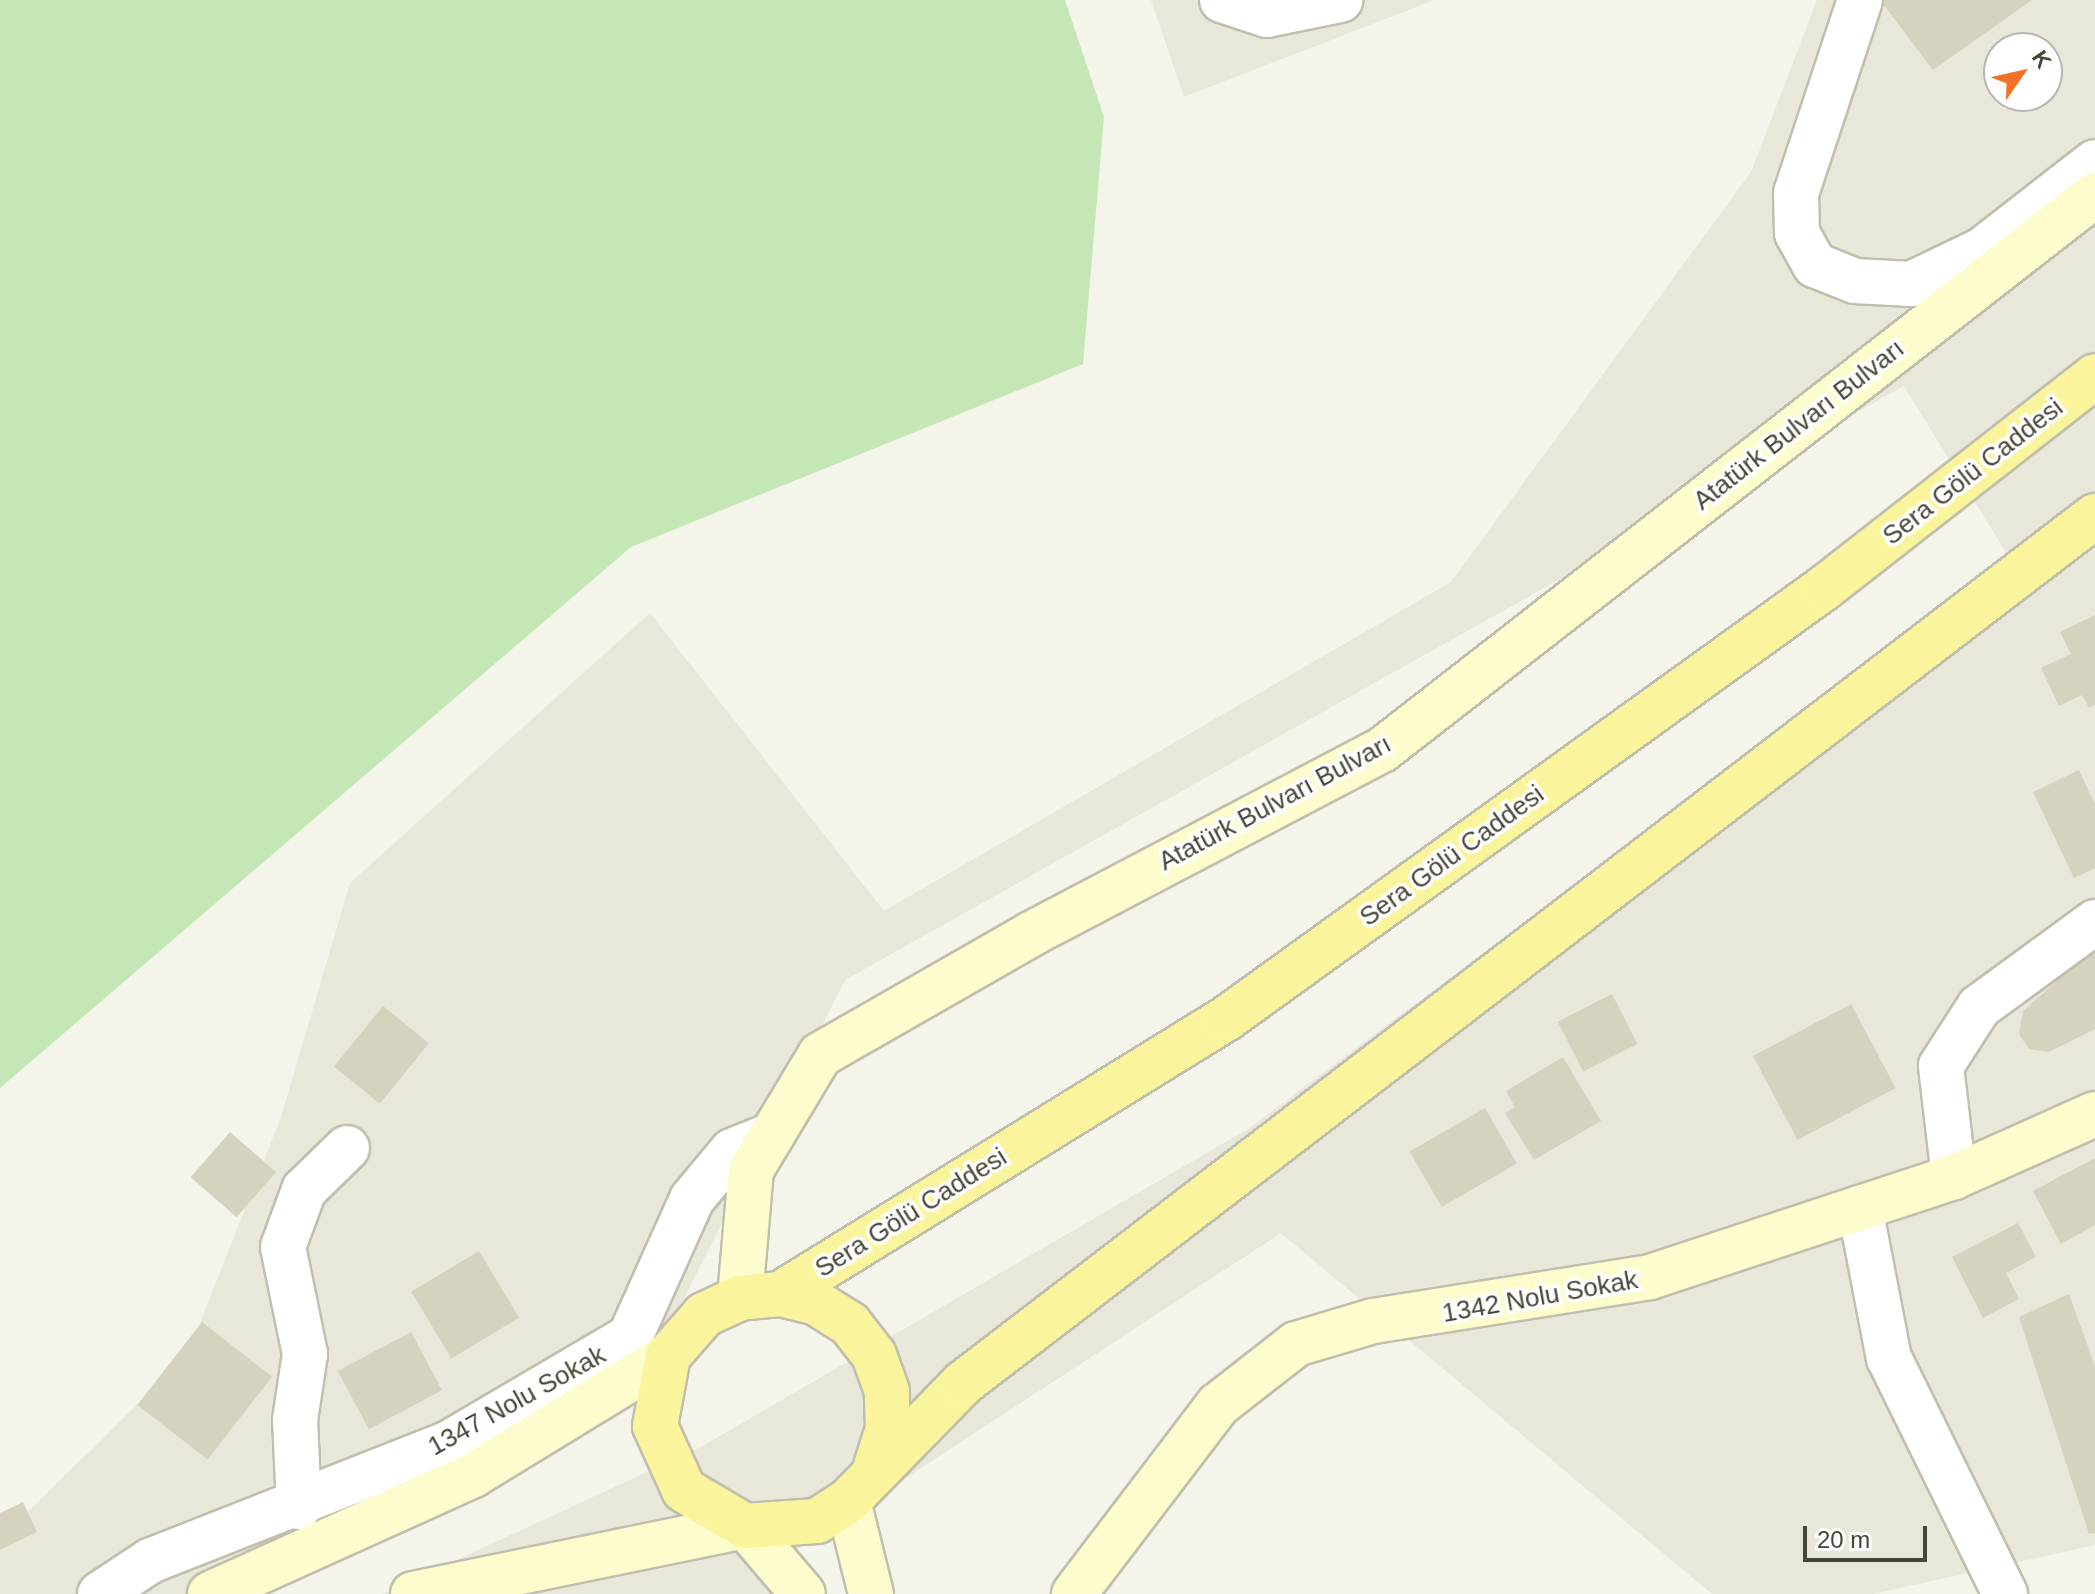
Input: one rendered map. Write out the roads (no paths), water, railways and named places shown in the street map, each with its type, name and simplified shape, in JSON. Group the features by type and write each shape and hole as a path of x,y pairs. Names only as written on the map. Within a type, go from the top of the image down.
{"main road":[{"name":"Sera Gölü Caddesi","path":"668,1356 704,1315 760,1296 1227,1018 1824,588 2095,376"},
{"name":"Sera Gölü Caddesi","path":"745,1526 817,1521 848,1501 876,1466 963,1383 1302,1118 2095,516"},
{"name":"Sera Gölü Caddesi","path":"760,1296 817,1303 850,1324 874,1355 887,1391 888,1429 876,1466"},
{"path":"668,1356 655,1426 665,1460 703,1505 745,1526"}],"street":[{"path":"1222,0 1267,15 1340,0"},
{"path":"1860,0 1796,193 1797,233 1815,265 1855,281 1911,284 1982,250 2095,162"},
{"name":"Atatürk Bulvarı Bulvarı","path":"760,1296 751,1170 820,1055 1031,934 1382,750 2095,195"},
{"path":"1954,1177 1941,1066 1979,1007 2095,922"},
{"name":"1342 Nolu Sokak","path":"1074,1594 1218,1405 1296,1344 1373,1321 1650,1277 1954,1177 2095,1114"},
{"name":"1347 Nolu Sokak","path":"100,1594 150,1561 299,1507 449,1443 630,1337 692,1199 732,1151 772,1135"},
{"path":"299,1507 295,1420 305,1354 283,1247 304,1190 347,1148"},
{"path":"1860,1208 1889,1358 2005,1594"},
{"name":"Sera Gölü Caddesi","path":"210,1594 473,1475 668,1356"},
{"path":"848,1501 871,1594"},
{"path":"745,1526 803,1594"},
{"name":"Sera Gölü Caddesi","path":"413,1594 745,1526"}]}
